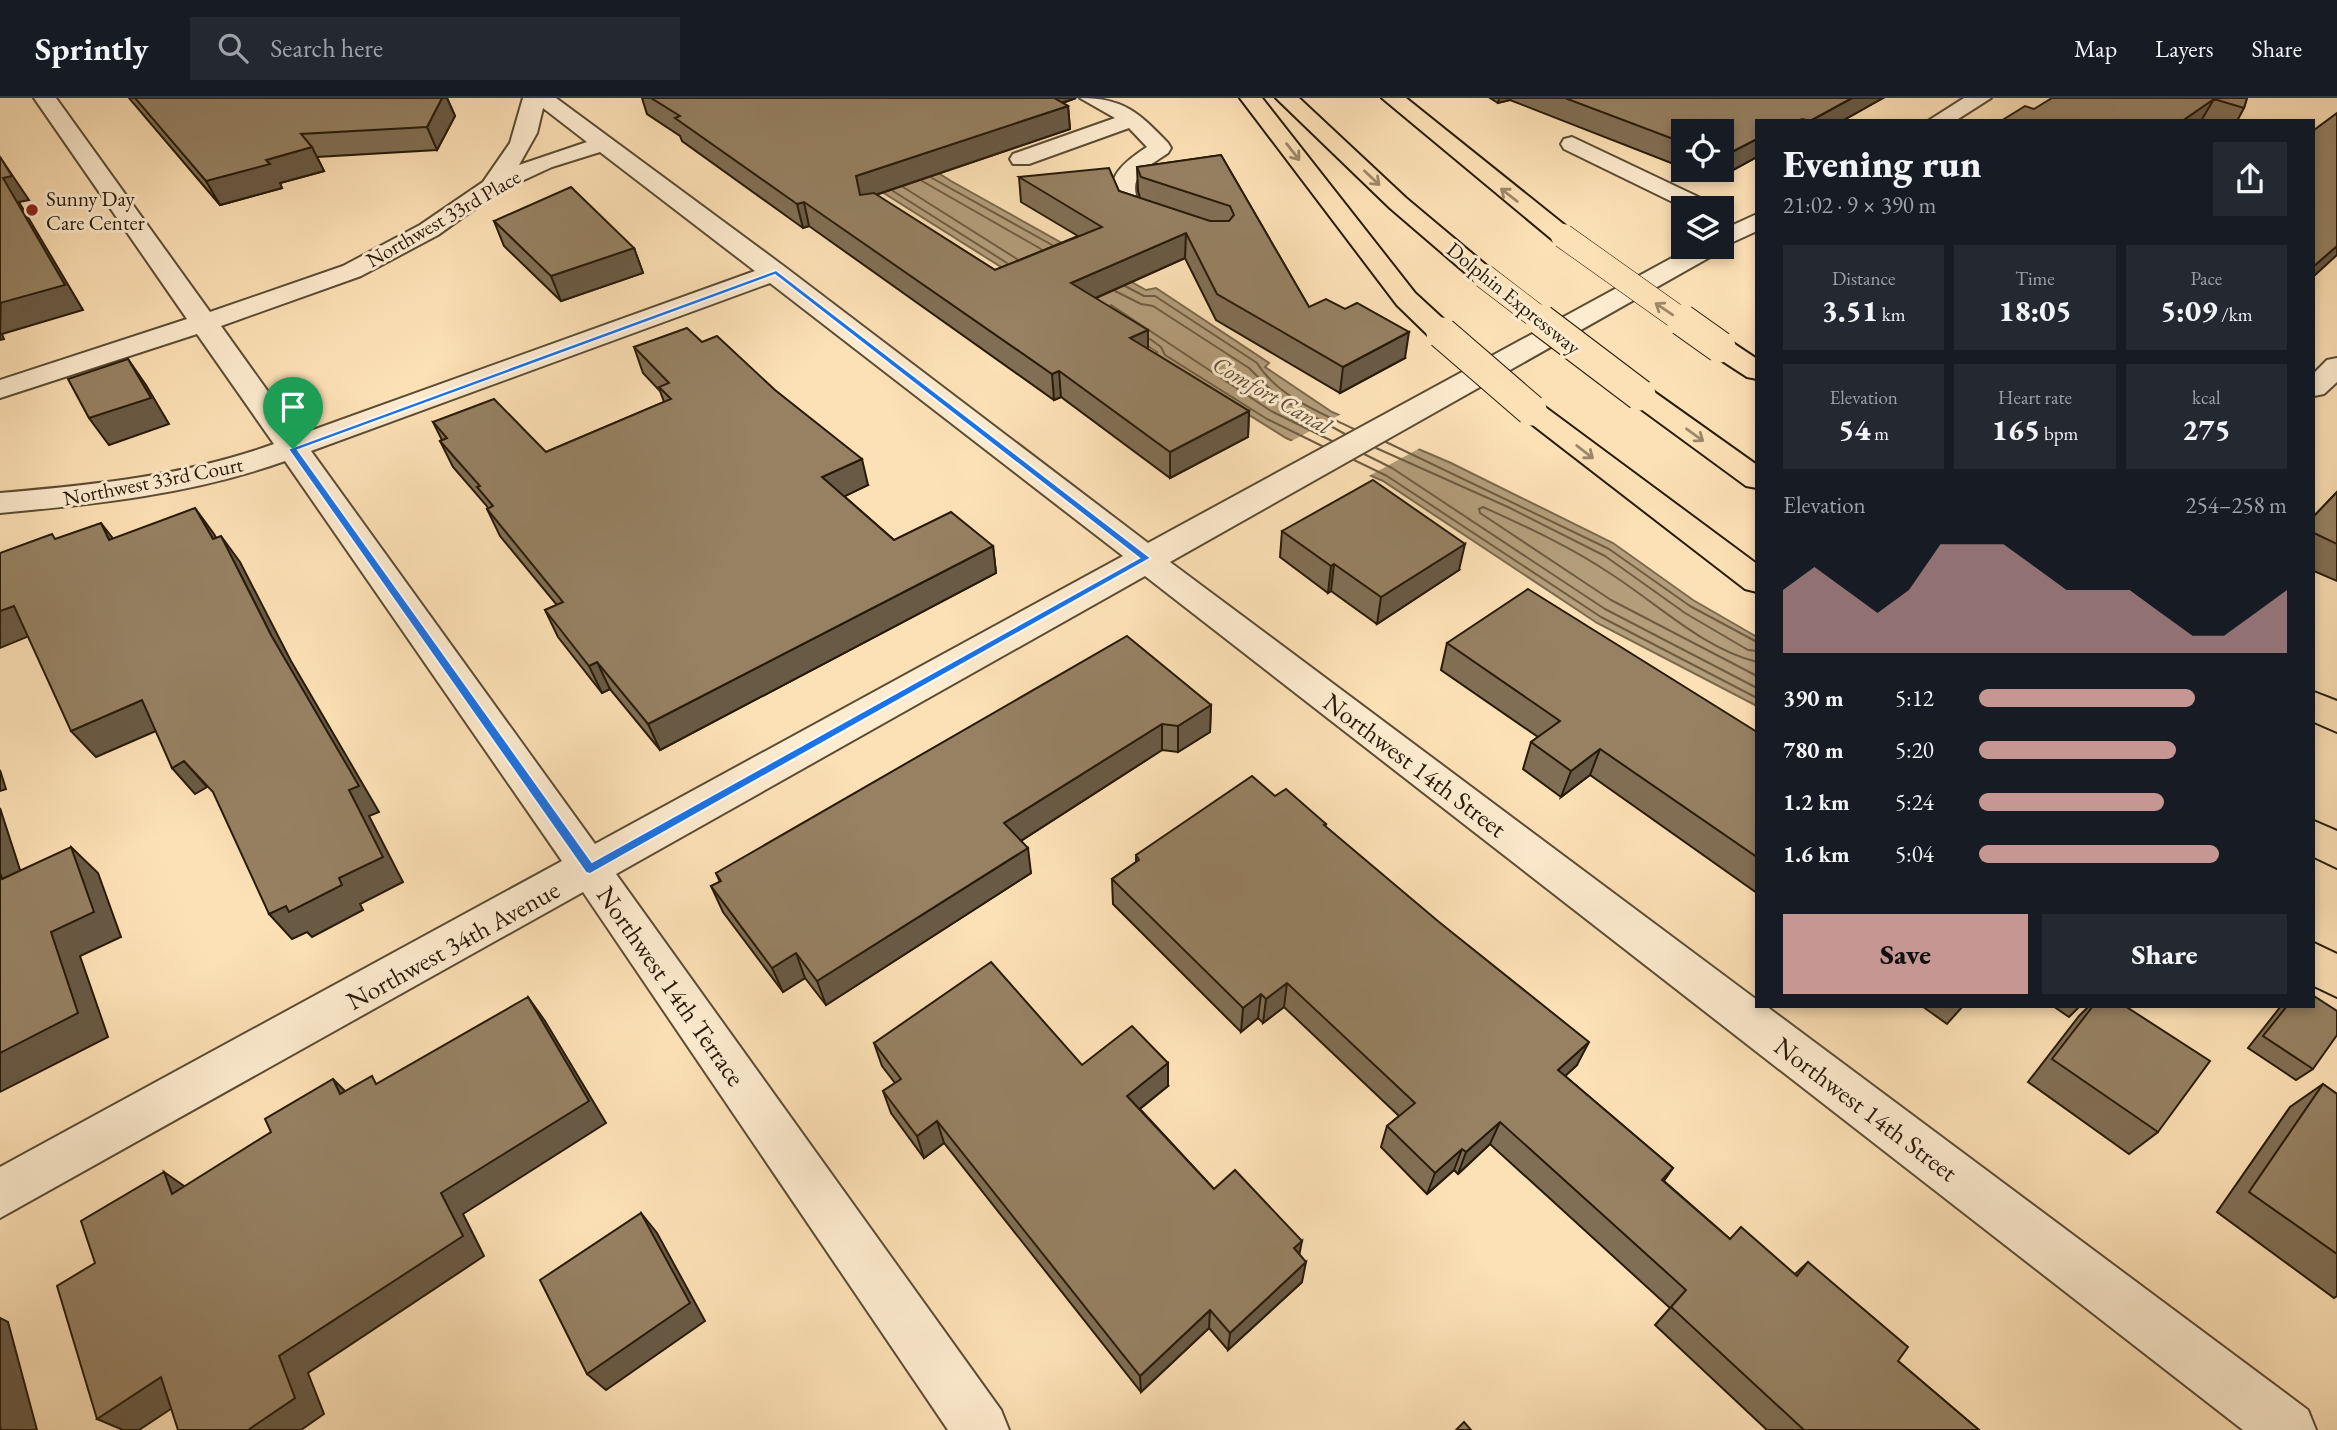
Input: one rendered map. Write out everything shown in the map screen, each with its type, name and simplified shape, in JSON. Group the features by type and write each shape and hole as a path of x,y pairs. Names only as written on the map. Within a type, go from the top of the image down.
{"highway":[{"path":"1251,98 1406,299 1531,410 1755,579"},
{"name":"Dolphin Expressway","path":"1287,98 1398,203 1483,276 1640,396 1755,478"},
{"path":"1392,98 1563,236 1755,370"},
{"path":"2315,706 2337,718"},
{"path":"2315,838 2337,852"},
{"path":"2315,963 2337,978"}],"street":[{"name":"Northwest 14th Terrace","path":"45,98 590,869 981,1430"},
{"path":"490,187 519,153 532,123 534,98"},
{"name":"Northwest 14th Street","path":"543,98 776,272 2288,1430"},
{"path":"1091,98 1133,119 1160,148 1126,172 1121,180 1124,199 1129,208 1138,214 1182,228"},
{"path":"1942,119 1980,98"},
{"path":"1021,159 1133,119"},
{"name":"Northwest 33rd Place","path":"0,389 321,283 375,260 444,220 490,187 544,162 604,144"},
{"path":"1572,144 1678,196"},
{"path":"1734,219 1752,224"},
{"path":"1734,234 1752,224"},
{"name":"Northwest 34th Avenue","path":"0,1194 1688,259"},
{"name":"Northwest 33rd Court","path":"0,503 115,493 227,469 293,449 776,272"},
{"path":"2315,387 2336,367"}],"water":[{"name":"Comfort Canal","path":"837,109 951,181 1146,290 1156,288 1269,363 1265,367 1332,412 1451,463 1613,543 1693,600 1755,636 1755,705 1597,623 1383,481 1286,438 1156,357 1157,352 1107,320 1028,284 879,190"}],"pier":[{"path":"1343,413 1422,447 1367,477 1288,443"}],"building":[{"path":"135,98 442,98 427,127 301,134 312,147 266,160 270,164 206,181"},
{"path":"651,98 1054,98 1068,106 856,176 860,195 874,193 995,270 1102,227 1019,177 1109,168 1119,191 1210,221 1229,221 1234,215 1230,206 1141,177 1137,167 1221,155 1309,307 1326,299 1345,309 1357,303 1409,332 1343,367 1217,294 1186,233 1071,283 1148,330 1130,338 1249,411 1170,452 1059,371 1052,374 804,202 797,204 675,118 680,116"},
{"path":"1565,98 1852,98 1814,119 1755,119 1755,140 1734,151 1734,119 1671,119 1671,138"},
{"path":"2052,98 2247,98 2244,108 2214,99 2185,119 2004,119 2025,106 2034,109"},
{"path":"2337,113 2337,246 2315,265 2315,129"},
{"path":"0,157 12,176 3,178 65,285 0,303"},
{"path":"571,187 634,248 551,276 494,221"},
{"path":"687,328 702,342 717,336 775,390 862,459 822,477 894,540 951,512 993,546 648,724 597,662 589,666 545,610 563,602 487,509 493,506 477,487 480,486 440,441 447,438 433,422 494,399 546,452 671,399 659,387 669,383 634,347"},
{"path":"128,359 151,398 89,418 68,379"},
{"path":"1373,480 1465,544 1381,597 1282,531"},
{"path":"2337,492 2337,544 2315,533 2315,515"},
{"path":"195,508 213,539 221,536 271,635 359,786 349,790 383,857 339,878 342,885 289,912 286,906 269,914 213,792 184,761 172,768 142,700 71,731 14,606 0,611 0,553 52,534 55,539 101,523 109,540"},
{"path":"1528,589 1755,731 1755,856 1600,749 1571,771 1531,742 1560,721 1447,643"},
{"path":"1127,636 1211,705 1178,726 1162,724 1004,823 1028,848 817,981 796,953 772,968 711,886 721,881 716,873"},
{"path":"1252,776 1275,796 1286,789 1326,824 1324,825 1439,922 1589,1042 1558,1070 1673,1168 1662,1180 1730,1239 1741,1227 1797,1276 1808,1262 1908,1347 1898,1361 1979,1430 1804,1430 1671,1307 1686,1290 1500,1122 1466,1152 1462,1149 1435,1173 1387,1126 1415,1103 1287,983 1266,999 1261,994 1243,1008 1112,879 1139,860 1136,855"},
{"path":"71,847 94,912 51,932 78,1013 0,1053 0,873 2,879"},
{"path":"991,962 1082,1065 1132,1026 1168,1063 1127,1096 1214,1189 1235,1170 1302,1241 1294,1248 1306,1262 1230,1333 1210,1310 1140,1376 937,1121 917,1136 883,1091 901,1079 874,1043"},
{"path":"528,997 589,1101 441,1193 463,1236 279,1356 295,1398 248,1430 178,1430 161,1377 97,1419 57,1286 95,1263 81,1221 164,1172 172,1194 271,1132 265,1119 333,1079 340,1094 372,1076 376,1084"},
{"path":"2315,997 2337,1011 2337,1035 2313,1069 2263,1036 2285,1008 2315,1008"},
{"path":"2091,1008 2128,1008 2210,1061 2158,1132 2052,1059"},
{"path":"2323,1084 2337,1094 2337,1254 2249,1192"},
{"path":"641,1213 690,1303 587,1374 540,1280"},
{"path":"1464,1422 1471,1430 1456,1430"}],"place":[{"name":"Sunny Day Care Center","path":"32,210"}],"route":[{"path":"776,272 1146,558 590,869 293,449 776,272"}]}
